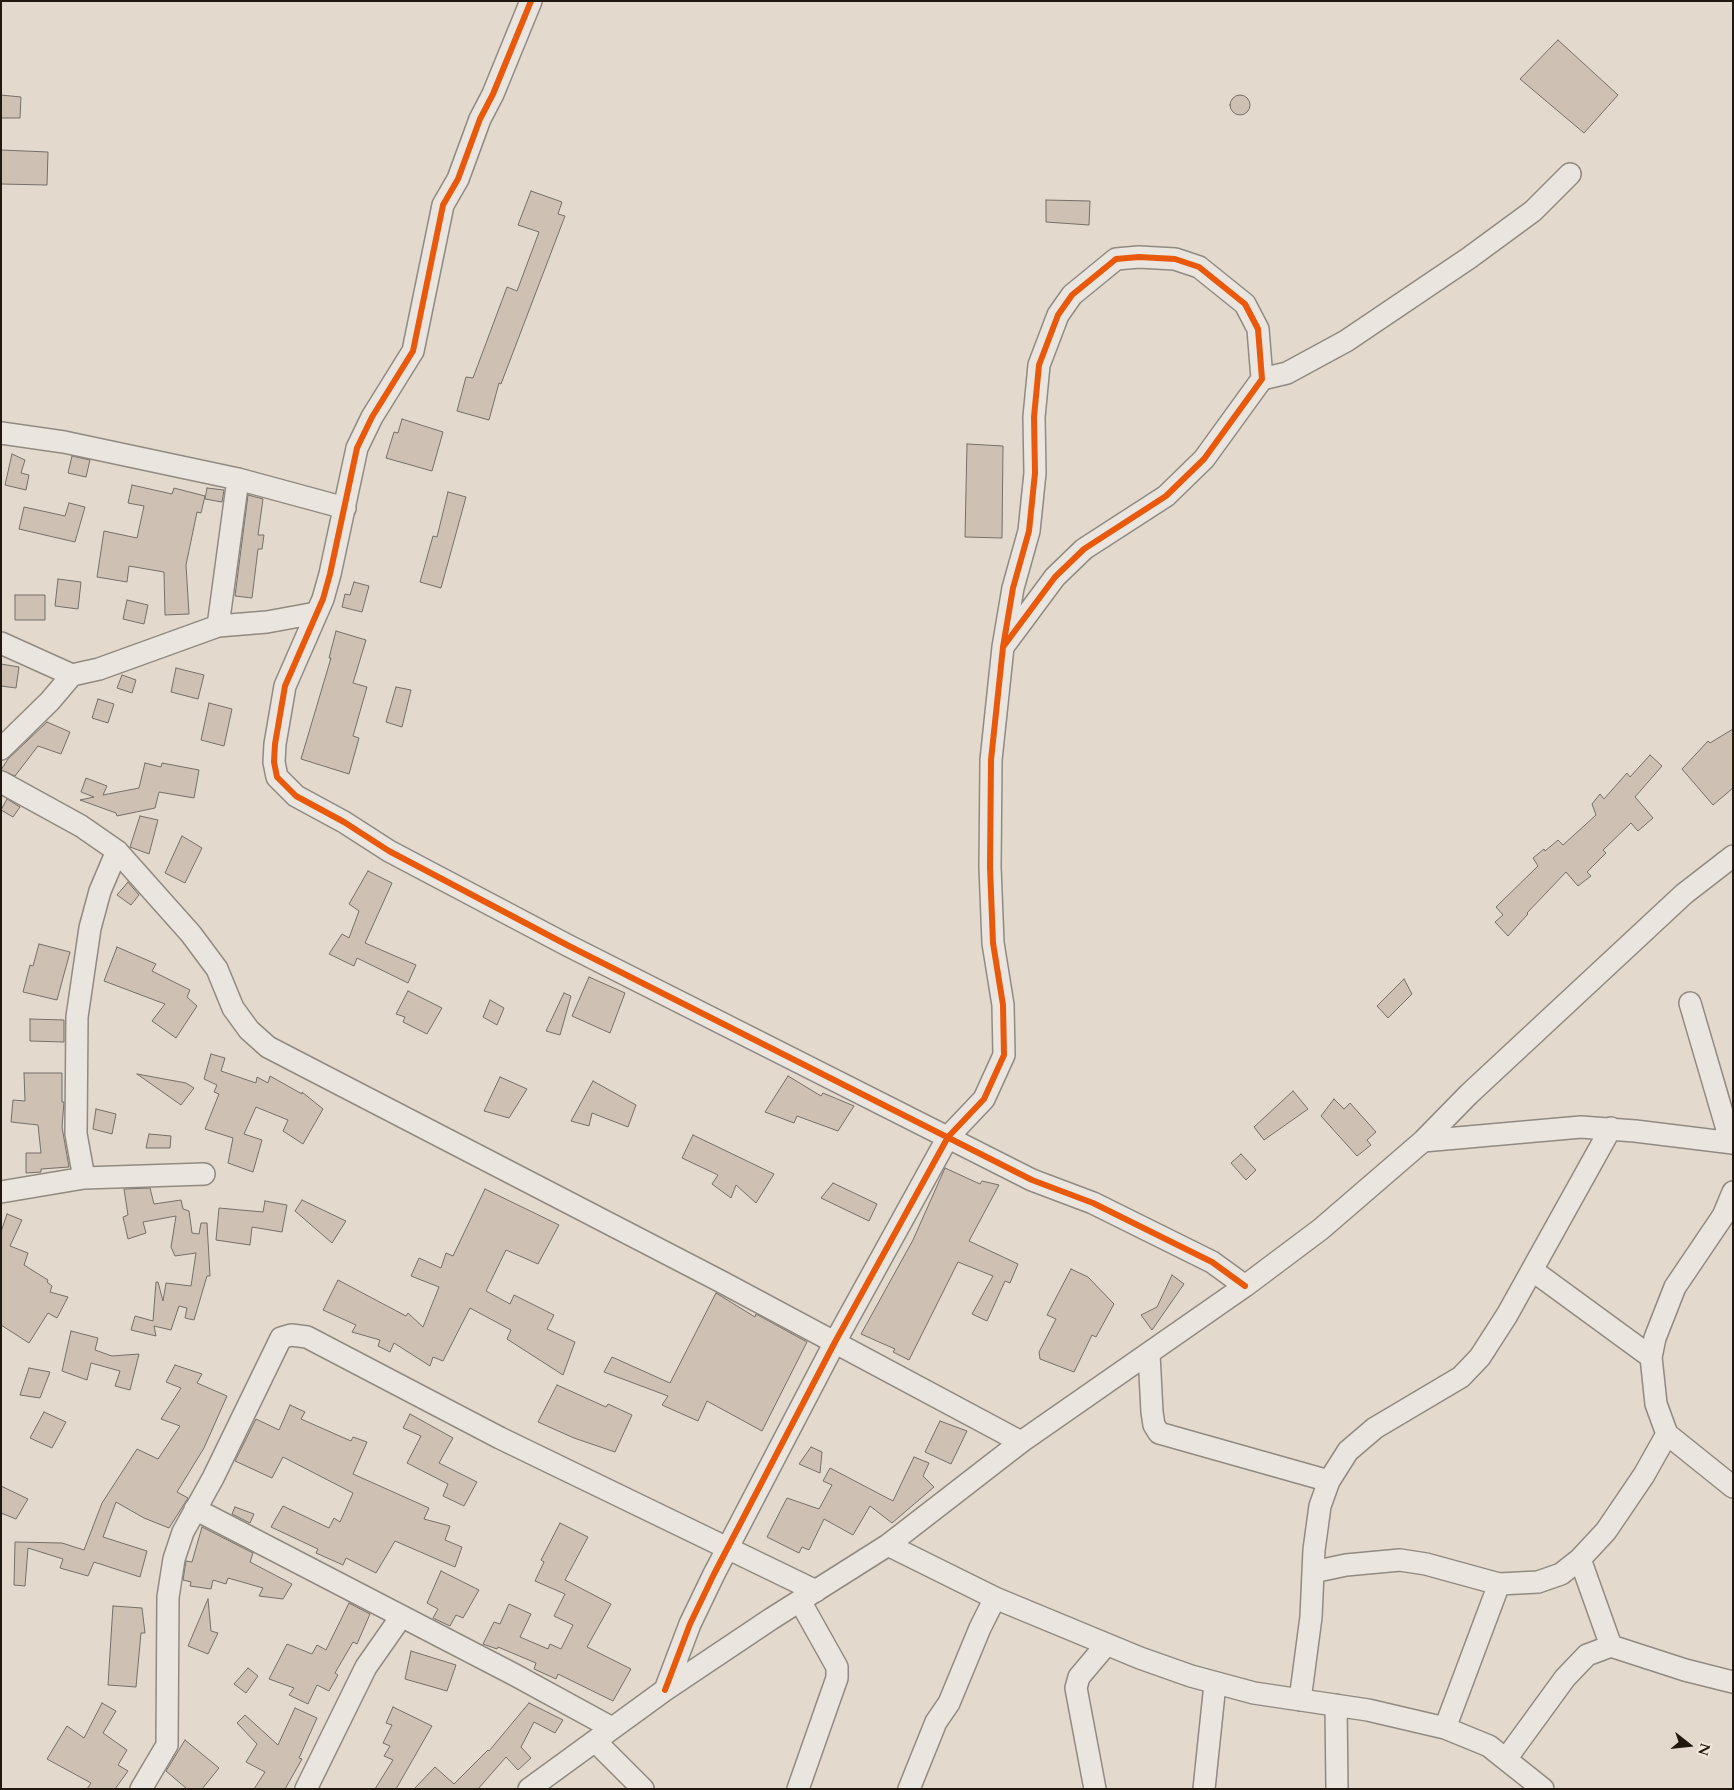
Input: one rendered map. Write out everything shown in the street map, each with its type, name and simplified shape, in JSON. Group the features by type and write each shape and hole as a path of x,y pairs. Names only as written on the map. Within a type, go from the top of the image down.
{"street":[{"path":"531,1 493,94 480,119 458,179 443,205 413,351 365,430 357,448 336,555 316,613 285,686 274,744 274,762 277,777 296,796 344,822 389,851 721,1025 1032,1180 1093,1203 1212,1262 1245,1286"},
{"path":"1262,379 1287,373 1346,341 1469,258 1533,212 1570,174"},
{"path":"665,1690 690,1624 714,1574 835,1342 948,1137 984,1099 1004,1055 1003,1005 993,943 990,824 992,760 1003,647 1013,588 1029,530 1035,473 1034,417 1040,365 1058,315 1072,295 1116,259 1139,257 1175,259 1199,267 1245,304 1258,329 1262,379 1204,459 1166,496 1084,549 1055,577 1003,647"},
{"path":"1,433 64,442 238,479 345,508"},
{"path":"218,626 238,479"},
{"path":"1,643 72,675 99,669 218,626 267,622 316,613"},
{"path":"1,749 50,701 72,675"},
{"path":"1,782 81,826 117,851 191,934 217,968 233,1008 249,1030 268,1046 835,1342 1021,1442"},
{"path":"84,1178 76,1134 76,1017 90,928 100,891 117,851"},
{"path":"529,1789 665,1690 888,1545 1021,1442 1120,1371 1149,1354 1245,1286 1321,1229 1423,1141 1468,1094 1684,894 1733,856"},
{"path":"1423,1141 1581,1127 1611,1128 1732,1143 1690,1003"},
{"path":"1300,1700 1320,1506 1329,1481 1348,1451 1375,1428 1442,1389 1472,1367 1507,1315 1611,1128"},
{"path":"1,1192 84,1178 204,1174"},
{"path":"1733,1192 1723,1216 1675,1287 1655,1338 1651,1358 1656,1404 1667,1434 1733,1487"},
{"path":"1532,1270 1651,1358"},
{"path":"141,1789 167,1745 170,1576 182,1532 213,1478 272,1353 281,1338 291,1335 306,1337 500,1438 728,1550 808,1596 837,1667 838,1678 798,1789"},
{"path":"1149,1354 1152,1412 1154,1425 1159,1433 1329,1481"},
{"path":"1313,1572 1346,1565 1400,1560 1426,1564 1499,1584 1538,1582 1561,1574 1580,1558 1606,1531 1644,1476 1667,1434"},
{"path":"195,1509 401,1617 515,1674 612,1728"},
{"path":"888,1545 995,1598 1106,1645 1215,1684 1336,1705 1445,1728 1489,1746 1543,1789"},
{"path":"1580,1558 1612,1646"},
{"path":"1445,1728 1499,1584"},
{"path":"909,1789 936,1722 949,1703 980,1628 995,1598"},
{"path":"306,1789 366,1667 401,1617"},
{"path":"1095,1789 1076,1688 1079,1677 1106,1645"},
{"path":"1506,1759 1565,1678 1587,1654 1612,1646 1685,1670 1733,1682"},
{"path":"1204,1789 1215,1684"},
{"path":"1336,1705 1337,1789"},
{"path":"595,1741 643,1789"}],"building":[{"path":"1558,40 1618,95 1584,133 1520,79"},
{"path":"1,95 21,97 20,118 1,118"},
{"path":"1240,95 1247,98 1250,105 1247,112 1240,115 1233,112 1230,105 1233,98"},
{"path":"1,150 48,152 47,185 1,184"},
{"path":"531,191 562,202 558,214 565,216 501,384 499,383 489,420 457,411 466,377 473,378 507,287 517,291 539,232 518,225"},
{"path":"1046,200 1090,201 1089,225 1046,222"},
{"path":"402,419 443,432 432,471 386,458 394,432 398,433"},
{"path":"967,444 1003,446 1002,538 965,537"},
{"path":"12,454 25,460 21,473 29,475 26,490 5,485"},
{"path":"72,456 90,460 86,477 68,473"},
{"path":"132,485 172,494 174,488 205,496 201,513 197,512 186,565 189,614 165,615 164,572 129,566 127,582 97,577 104,531 137,538 144,506 128,503"},
{"path":"207,488 224,490 222,502 205,499"},
{"path":"448,492 466,497 441,588 420,582 433,536 437,537"},
{"path":"248,495 263,499 258,535 264,535 262,549 258,549 252,598 235,596"},
{"path":"69,503 85,507 75,542 19,529 24,507 65,516"},
{"path":"58,579 81,582 78,609 55,606"},
{"path":"354,582 369,586 362,612 342,607 345,594 350,595"},
{"path":"15,595 45,595 45,620 15,620"},
{"path":"127,600 148,605 144,624 123,619"},
{"path":"336,631 366,640 353,683 367,687 353,736 359,738 349,774 301,759 331,658 329,658"},
{"path":"1,664 19,667 16,688 1,686"},
{"path":"176,668 204,675 198,699 171,692"},
{"path":"122,675 136,680 132,693 117,688"},
{"path":"396,687 411,690 402,727 386,722"},
{"path":"98,699 114,704 108,723 92,718"},
{"path":"209,703 232,709 224,746 201,740"},
{"path":"47,722 70,732 61,754 38,746 15,776 1,770 8,759"},
{"path":"1733,729 1733,788 1713,805 1682,769 1708,741 1710,743"},
{"path":"1650,755 1662,766 1635,797 1653,818 1638,831 1631,823 1603,850 1606,853 1587,872 1591,876 1578,886 1566,872 1508,936 1495,922 1503,915 1496,907 1538,866 1533,858 1558,840 1563,845 1596,815 1592,804 1600,794 1604,799 1627,773 1630,777"},
{"path":"145,763 161,767 162,763 199,770 194,798 159,792 155,808 117,816 116,813 80,800 94,797 81,792 86,778 107,786 103,795 139,788"},
{"path":"7,799 20,807 13,817 1,810"},
{"path":"140,816 158,820 149,854 130,847"},
{"path":"182,836 202,848 185,883 165,873"},
{"path":"368,871 392,883 365,943 416,965 408,983 357,958 354,966 329,954 342,934 349,938 359,911 349,904"},
{"path":"128,882 139,895 131,905 117,895"},
{"path":"39,944 70,952 57,1000 23,992 30,965 33,966"},
{"path":"117,947 156,964 152,971 190,990 187,997 197,1006 176,1038 152,1021 165,1004 104,981"},
{"path":"589,977 625,993 610,1033 572,1016"},
{"path":"1404,979 1412,994 1388,1018 1377,1006"},
{"path":"408,991 442,1008 427,1034 403,1022 405,1017 396,1014"},
{"path":"564,993 571,996 560,1035 546,1031"},
{"path":"490,1000 504,1008 497,1025 483,1017"},
{"path":"30,1019 64,1020 64,1042 30,1041"},
{"path":"211,1054 225,1058 221,1071 256,1083 257,1077 268,1083 270,1076 302,1094 302,1092 323,1109 303,1144 283,1131 288,1120 256,1107 244,1134 262,1140 253,1172 228,1163 233,1138 205,1129 219,1094 214,1092 217,1085 204,1079"},
{"path":"24,1073 62,1073 62,1102 64,1102 62,1127 69,1167 41,1169 41,1172 26,1173 26,1153 41,1153 38,1125 11,1122 13,1100 25,1101"},
{"path":"137,1074 186,1083 194,1088 181,1105"},
{"path":"788,1076 821,1096 823,1093 854,1106 838,1131 797,1116 794,1123 765,1112"},
{"path":"500,1077 527,1089 509,1118 484,1111"},
{"path":"593,1081 636,1105 628,1127 592,1113 589,1126 571,1121"},
{"path":"1293,1091 1308,1109 1264,1140 1254,1127"},
{"path":"1334,1099 1344,1109 1350,1103 1376,1132 1367,1140 1371,1145 1357,1156 1321,1116"},
{"path":"96,1109 116,1114 112,1134 93,1129"},
{"path":"149,1134 171,1136 170,1148 146,1148"},
{"path":"693,1135 774,1174 756,1203 736,1185 731,1198 712,1184 718,1175 682,1158"},
{"path":"1241,1154 1256,1170 1246,1180 1231,1163"},
{"path":"945,1168 980,1184 982,1181 999,1185 969,1241 1018,1264 1010,1283 1005,1281 987,1321 972,1314 993,1276 958,1262 909,1360 893,1352 895,1349 861,1334 913,1240"},
{"path":"833,1183 877,1204 869,1221 821,1198"},
{"path":"150,1188 154,1204 181,1200 183,1209 189,1211 192,1233 199,1234 201,1223 207,1223 210,1276 207,1276 194,1320 185,1318 187,1308 179,1306 171,1330 154,1326 156,1336 131,1330 135,1316 153,1321 156,1282 158,1282 163,1301 166,1283 191,1286 196,1253 175,1256 171,1247 176,1216 143,1222 146,1233 128,1239 123,1217 128,1215 124,1189"},
{"path":"485,1189 559,1225 538,1264 506,1250 486,1291 510,1304 514,1295 554,1315 547,1329 575,1342 563,1375 507,1339 511,1330 470,1308 443,1361 433,1357 430,1366 394,1343 390,1352 378,1346 380,1340 352,1332 356,1325 323,1310 338,1280 406,1316 408,1313 423,1327 439,1287 411,1276 419,1258 441,1268 446,1253 453,1256"},
{"path":"302,1200 346,1221 332,1243 295,1211"},
{"path":"265,1201 287,1205 282,1232 252,1227 250,1245 216,1240 219,1208 263,1212"},
{"path":"7,1214 22,1220 10,1246 28,1253 24,1265 48,1280 47,1282 52,1286 50,1292 68,1297 57,1318 48,1313 29,1343 1,1325 1,1232"},
{"path":"1071,1269 1088,1277 1114,1304 1096,1337 1092,1335 1074,1372 1040,1359 1039,1352 1056,1319 1047,1315"},
{"path":"1172,1275 1184,1284 1152,1330 1141,1315 1157,1307"},
{"path":"716,1293 755,1317 756,1314 807,1342 762,1431 707,1401 698,1421 662,1405 668,1396 604,1372 612,1357 670,1383"},
{"path":"71,1331 98,1338 95,1350 112,1356 139,1354 130,1390 115,1386 120,1371 91,1363 87,1380 62,1371"},
{"path":"175,1365 202,1374 197,1383 227,1396 204,1448 177,1492 188,1498 169,1528 144,1518 116,1502 103,1537 147,1551 140,1577 94,1562 88,1576 60,1568 63,1559 28,1548 25,1586 14,1585 15,1542 62,1543 84,1550 102,1503 137,1449 158,1459 180,1426 161,1419 181,1388 166,1382"},
{"path":"29,1368 50,1372 40,1398 20,1395"},
{"path":"557,1385 606,1407 608,1404 632,1415 615,1452 574,1438 538,1422"},
{"path":"290,1405 305,1412 301,1419 351,1441 353,1437 367,1442 353,1474 429,1508 424,1519 450,1526 445,1540 462,1547 455,1567 395,1541 376,1573 346,1558 343,1565 316,1553 318,1549 271,1527 283,1506 329,1528 334,1518 340,1522 353,1493 283,1457 272,1478 235,1461 256,1419 279,1430"},
{"path":"44,1412 66,1422 52,1448 30,1438"},
{"path":"410,1414 453,1438 439,1463 477,1482 464,1506 443,1496 448,1484 407,1463 421,1436 403,1428"},
{"path":"940,1421 967,1431 951,1464 925,1452"},
{"path":"811,1447 822,1452 820,1473 799,1464"},
{"path":"914,1457 929,1463 923,1476 934,1487 892,1523 870,1506 853,1535 824,1519 809,1550 802,1547 799,1553 767,1537 787,1498 819,1509 832,1485 823,1481 830,1468 893,1501"},
{"path":"1,1486 28,1499 16,1519 1,1513"},
{"path":"235,1507 254,1514 250,1523 232,1514"},
{"path":"560,1523 588,1537 565,1580 611,1604 587,1647 631,1669 613,1701 558,1674 556,1679 534,1669 536,1663 498,1647 497,1649 483,1644 494,1622 500,1624 509,1604 531,1614 520,1637 548,1649 550,1644 561,1649 573,1625 554,1616 565,1594 535,1581 544,1562 541,1560"},
{"path":"202,1527 253,1553 250,1562 292,1584 283,1599 259,1596 263,1588 228,1578 226,1584 213,1580 211,1589 190,1586 191,1582 183,1580 186,1561 192,1562"},
{"path":"441,1571 479,1590 463,1618 456,1615 450,1626 433,1618 438,1609 427,1603"},
{"path":"208,1599 211,1631 218,1633 208,1654 188,1646"},
{"path":"349,1603 370,1614 357,1644 353,1642 335,1673 338,1675 329,1691 317,1685 308,1704 289,1695 294,1688 269,1679 287,1644 312,1654 317,1645 326,1650"},
{"path":"113,1606 142,1608 145,1633 141,1633 136,1687 108,1685"},
{"path":"411,1651 456,1665 447,1691 405,1679"},
{"path":"248,1668 258,1676 246,1693 234,1684"},
{"path":"102,1703 116,1711 103,1733 127,1750 118,1765 128,1771 115,1789 87,1789 91,1783 47,1759 67,1726 84,1738"},
{"path":"529,1703 563,1720 555,1733 534,1722 521,1747 531,1758 518,1770 506,1757 478,1789 414,1789 435,1767 454,1784 489,1751"},
{"path":"393,1707 432,1726 396,1789 375,1789 393,1760 384,1756 390,1746 383,1743 392,1725 386,1723"},
{"path":"295,1708 317,1718 299,1758 302,1759 285,1789 254,1789 265,1772 246,1762 257,1744 237,1723 245,1715 278,1745"},
{"path":"185,1740 219,1768 202,1789 187,1789 166,1771"}],"cycle path":[{"path":"531,1 493,94 480,119 458,179 443,205 413,351 372,417 357,448 323,599 285,686 275,744 274,762 277,777 296,796 344,822 389,851 567,945 1032,1180 1093,1203 1212,1262 1245,1286"},
{"path":"665,1690 690,1624 714,1574 835,1342 948,1137 984,1099 1004,1055 1003,1005 993,943 990,867 991,760 1003,647 1013,588 1029,531 1035,473 1034,417 1039,365 1058,315 1072,295 1116,259 1139,257 1175,259 1199,267 1245,304 1258,329 1262,379 1204,459 1166,496 1084,549 1055,577 1003,647"}]}
